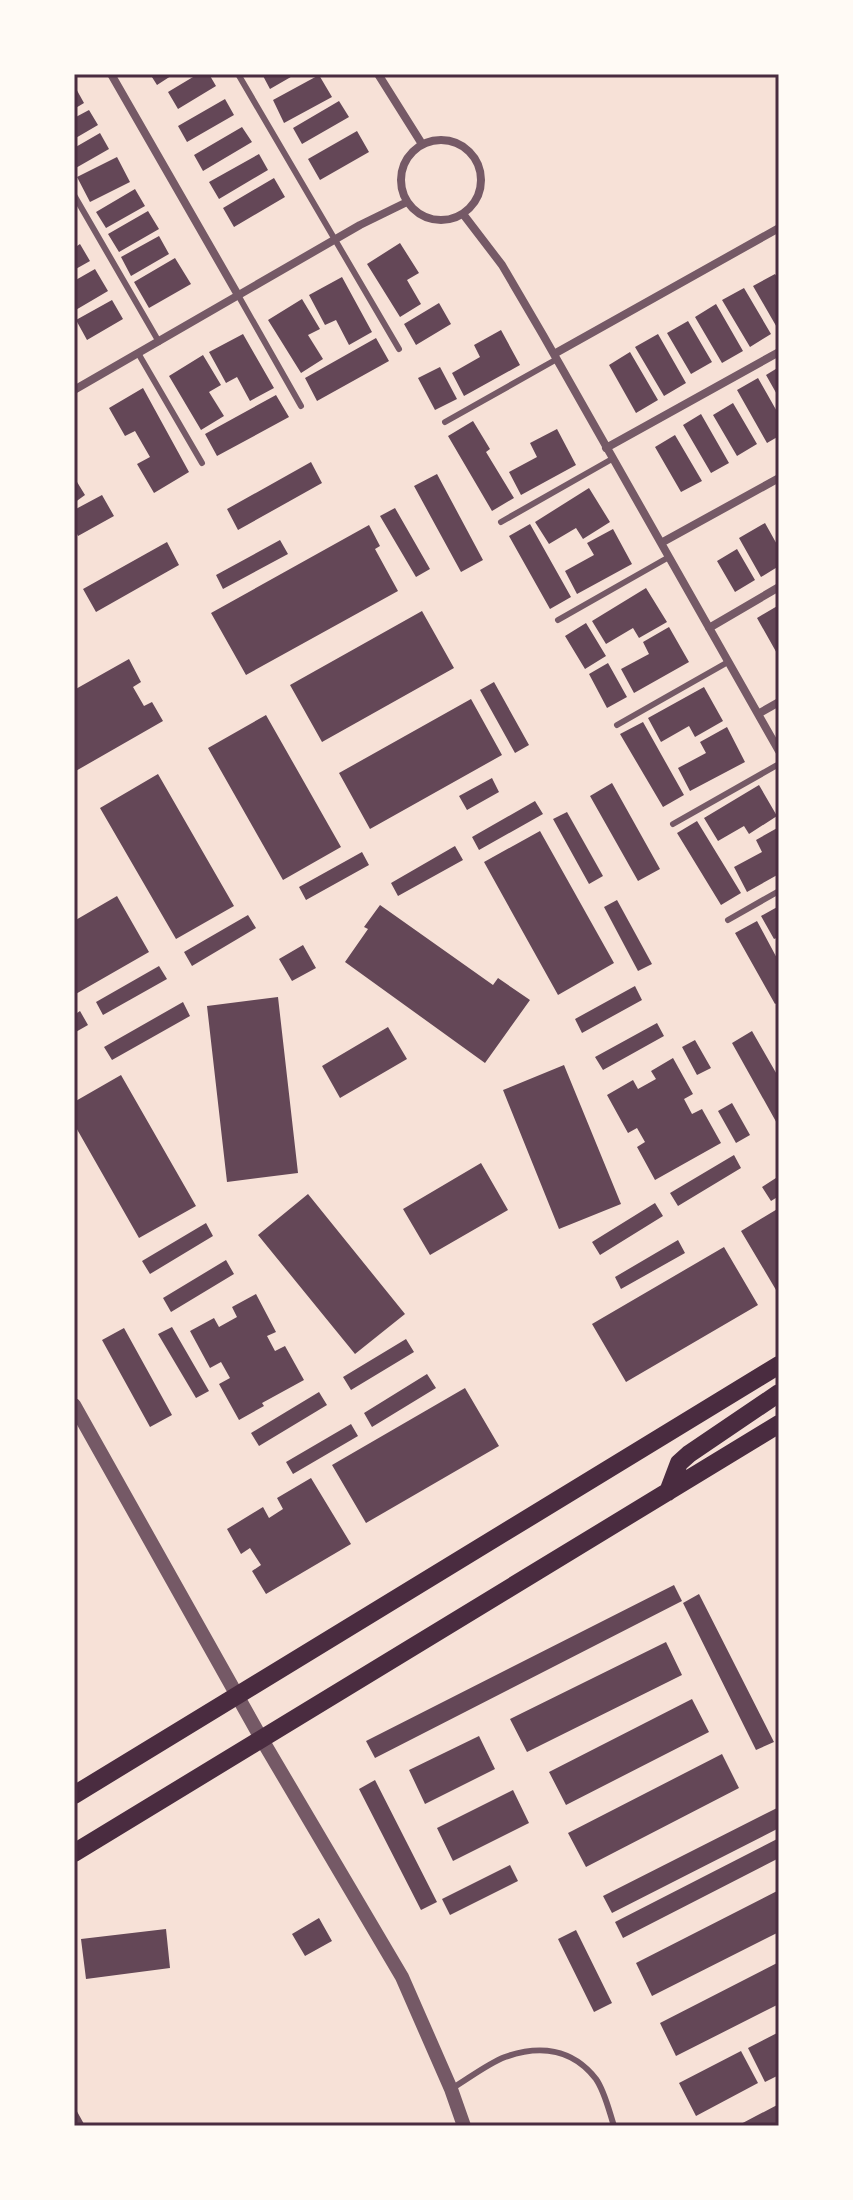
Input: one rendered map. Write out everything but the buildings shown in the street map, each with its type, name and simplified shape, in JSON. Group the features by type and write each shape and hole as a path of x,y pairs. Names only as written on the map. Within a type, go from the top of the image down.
{"main road":[{"path":"74,1795 779,1365"},
{"path":"668,1492 679,1463 689,1454 779,1393"},
{"path":"74,1853 779,1424"}],"street":[{"path":"111,74 238,295"},
{"path":"378,74 422,144"},
{"path":"432,140 452,140 470,151 476,159 481,169 481,186 473,205 463,214 438,220 415,211 407,202 401,190 400,176 411,152 422,144 432,140"},
{"path":"74,390 335,239 407,202"},
{"path":"463,214 502,265 556,356 779,751"},
{"path":"556,356 779,228"},
{"path":"606,448 779,352"},
{"path":"661,543 779,478"},
{"path":"709,628 779,587"},
{"path":"758,714 779,702"},
{"path":"74,1405 261,1738 402,1977 464,2126"}],"lane":[{"path":"238,74 399,349"},
{"path":"74,195 159,342"},
{"path":"238,295 301,406"},
{"path":"138,353 202,463"},
{"path":"445,422 556,356"},
{"path":"501,522 612,459"},
{"path":"558,620 669,557"},
{"path":"617,725 728,662"},
{"path":"673,824 779,764"},
{"path":"728,920 779,891"},
{"path":"451,2089 503,2058 531,2050 557,2050 585,2068 597,2081 614,2126"}]}
